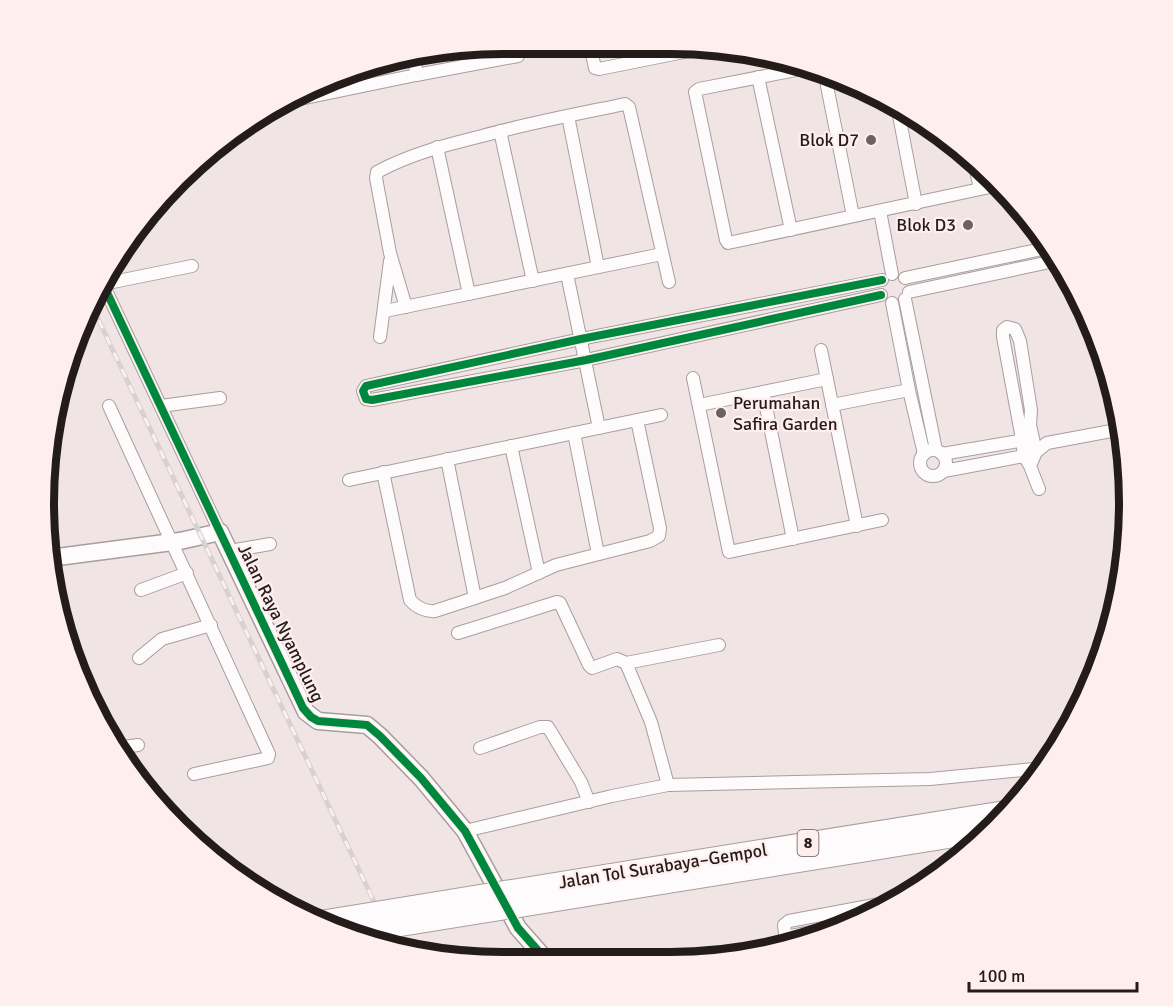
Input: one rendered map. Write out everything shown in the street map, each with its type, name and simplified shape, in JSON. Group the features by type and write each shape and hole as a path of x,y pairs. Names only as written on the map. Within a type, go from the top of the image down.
{"highway":[{"name":"Jalan Tol Surabaya–Gempol","path":"366,930 608,883 993,814"},
{"name":"Jalan Tol Surabaya–Gempol","path":"335,920 974,833"}],"street":[{"path":"591,54 593,64 597,69 652,54"},
{"path":"311,97 518,56"},
{"path":"415,63 416,75"},
{"path":"791,71 699,89 695,92 718,207 728,243 988,187"},
{"path":"758,77 791,230"},
{"path":"826,82 854,216"},
{"path":"406,307 390,253 376,174 385,168 437,147 626,104 629,105 669,282"},
{"path":"568,116 598,267"},
{"path":"899,117 916,204"},
{"path":"500,131 533,281"},
{"path":"437,147 469,294"},
{"path":"977,176 980,189"},
{"path":"880,211 887,277 880,287 881,295 892,303 898,303 907,296 1048,261"},
{"path":"905,278 1040,249"},
{"path":"380,337 385,312 390,253"},
{"path":"385,312 662,254"},
{"path":"112,281 192,267"},
{"path":"567,274 599,428"},
{"path":"881,295 586,360 372,400 364,396 363,389 366,386 899,274 909,282 907,296 934,453"},
{"name":"Jalan Raya Nyamplung","path":"107,291 299,701 309,715 318,721 364,724 374,729 421,778 465,831 518,928 539,952"},
{"path":"892,303 909,390 934,453 946,459 944,471"},
{"path":"1028,439 1031,410 1020,341 1015,329 1006,327 1003,330 1003,337 1039,489"},
{"path":"821,350 857,526"},
{"path":"693,378 729,552 882,520"},
{"path":"699,405 827,379"},
{"path":"832,405 909,390"},
{"path":"763,392 793,539"},
{"path":"161,406 220,398"},
{"path":"109,406 269,756 263,760 234,764 194,774"},
{"path":"349,480 662,415"},
{"path":"383,472 409,596 412,603 432,612 505,588 556,565 650,541 660,533 637,420"},
{"path":"1047,443 1030,458 944,471 934,476 923,471 920,466 921,459 934,453 1028,439 1047,443 1113,431"},
{"path":"574,433 598,554"},
{"path":"511,446 539,573"},
{"path":"447,459 475,598"},
{"path":"58,557 173,542 220,532"},
{"path":"230,551 270,544"},
{"path":"141,590 187,573"},
{"path":"458,633 558,602 590,667 595,668 617,659 626,663 719,645"},
{"path":"139,658 162,639 211,625"},
{"path":"626,663 651,722 668,785"},
{"path":"480,748 540,727 548,727 591,801"},
{"path":"126,746 138,744"},
{"path":"465,831 668,785 930,780 1031,769"},
{"path":"785,937 784,925 789,921 869,906"}],"railway":[{"path":"96,314 391,938"}],"cycle path":[{"path":"881,295 586,360 372,400 366,399 363,391 366,386 581,339 882,280"},
{"path":"107,292 303,708 318,721 367,725 421,778 465,831 518,928 539,952"}],"place":[{"name":"Blok D7","path":"871,140"},
{"name":"Blok D3","path":"968,225"},
{"name":"Perumahan Safira Garden","path":"721,413"}]}
